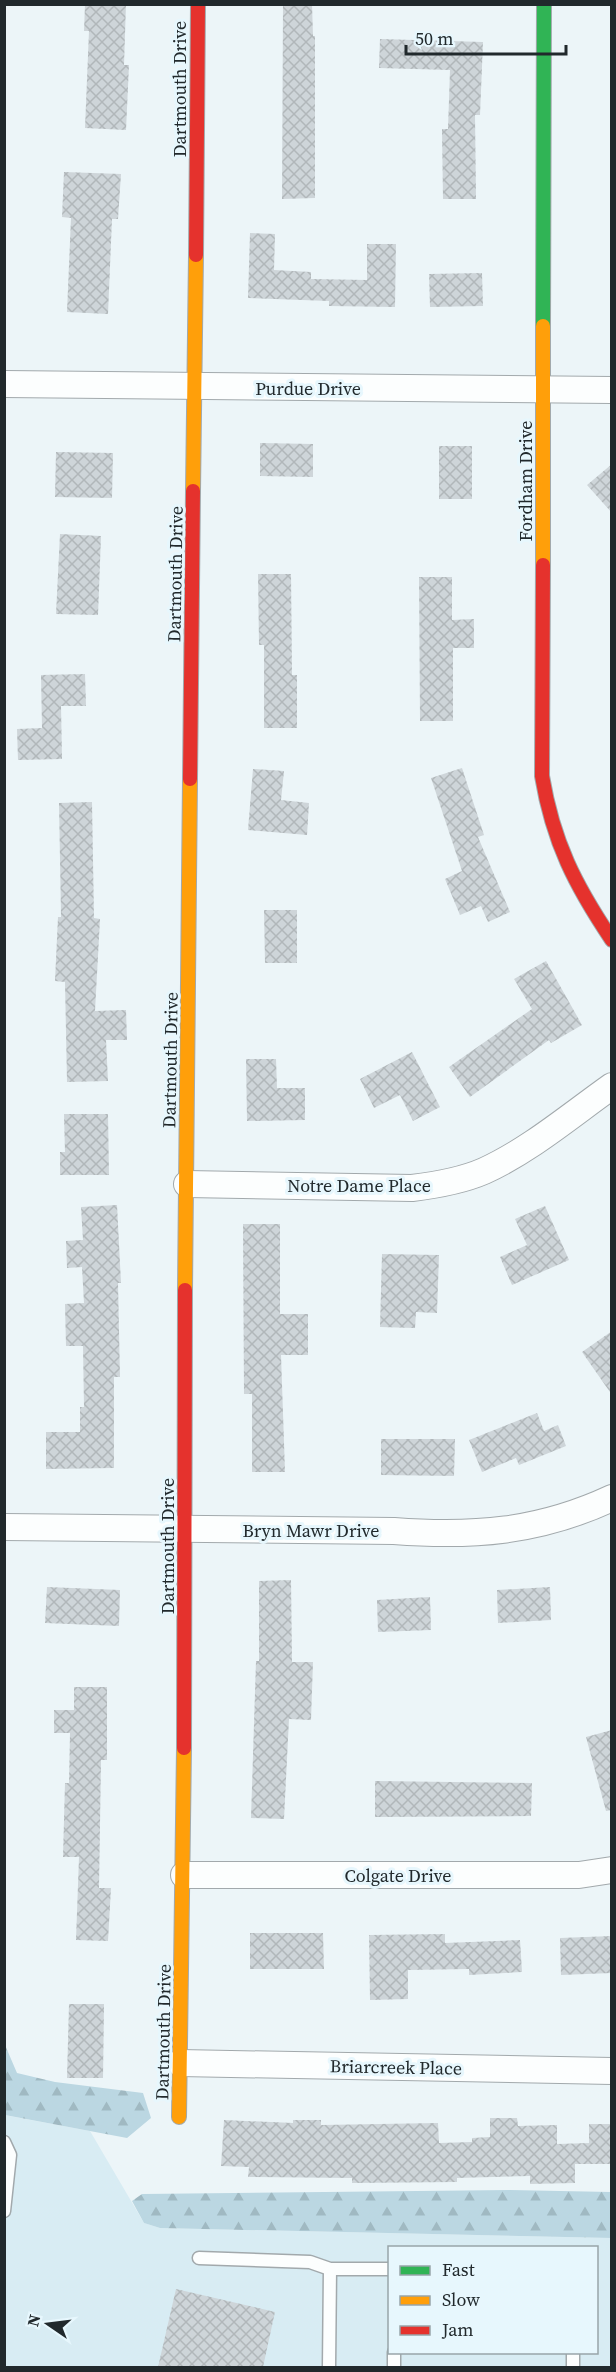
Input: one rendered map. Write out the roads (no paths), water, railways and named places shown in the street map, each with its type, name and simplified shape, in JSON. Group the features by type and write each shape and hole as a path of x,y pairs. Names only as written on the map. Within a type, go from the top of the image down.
{"street":[{"name":"Dartmouth Drive","path":"179,2116 184,1875 187,1184 198,4"},
{"name":"Fordham Drive","path":"544,4 542,776 548,815 559,852 576,887 612,940"},
{"name":"Purdue Drive","path":"4,384 612,390"},
{"name":"Notre Dame Place","path":"187,1184 412,1188 446,1184 483,1171 513,1155 612,1086"},
{"name":"Bryn Mawr Drive","path":"4,1527 394,1531 444,1535 488,1533 526,1527 569,1515 612,1498"},
{"name":"Colgate Drive","path":"184,1875 579,1875 612,1870"},
{"name":"Briarcreek Place","path":"180,2063 612,2072"}],"lane":[{"path":"4,2142 10,2155 5,2203"},
{"path":"199,2258 310,2262 330,2269 388,2269"},
{"path":"329,2367 330,2269"}]}
